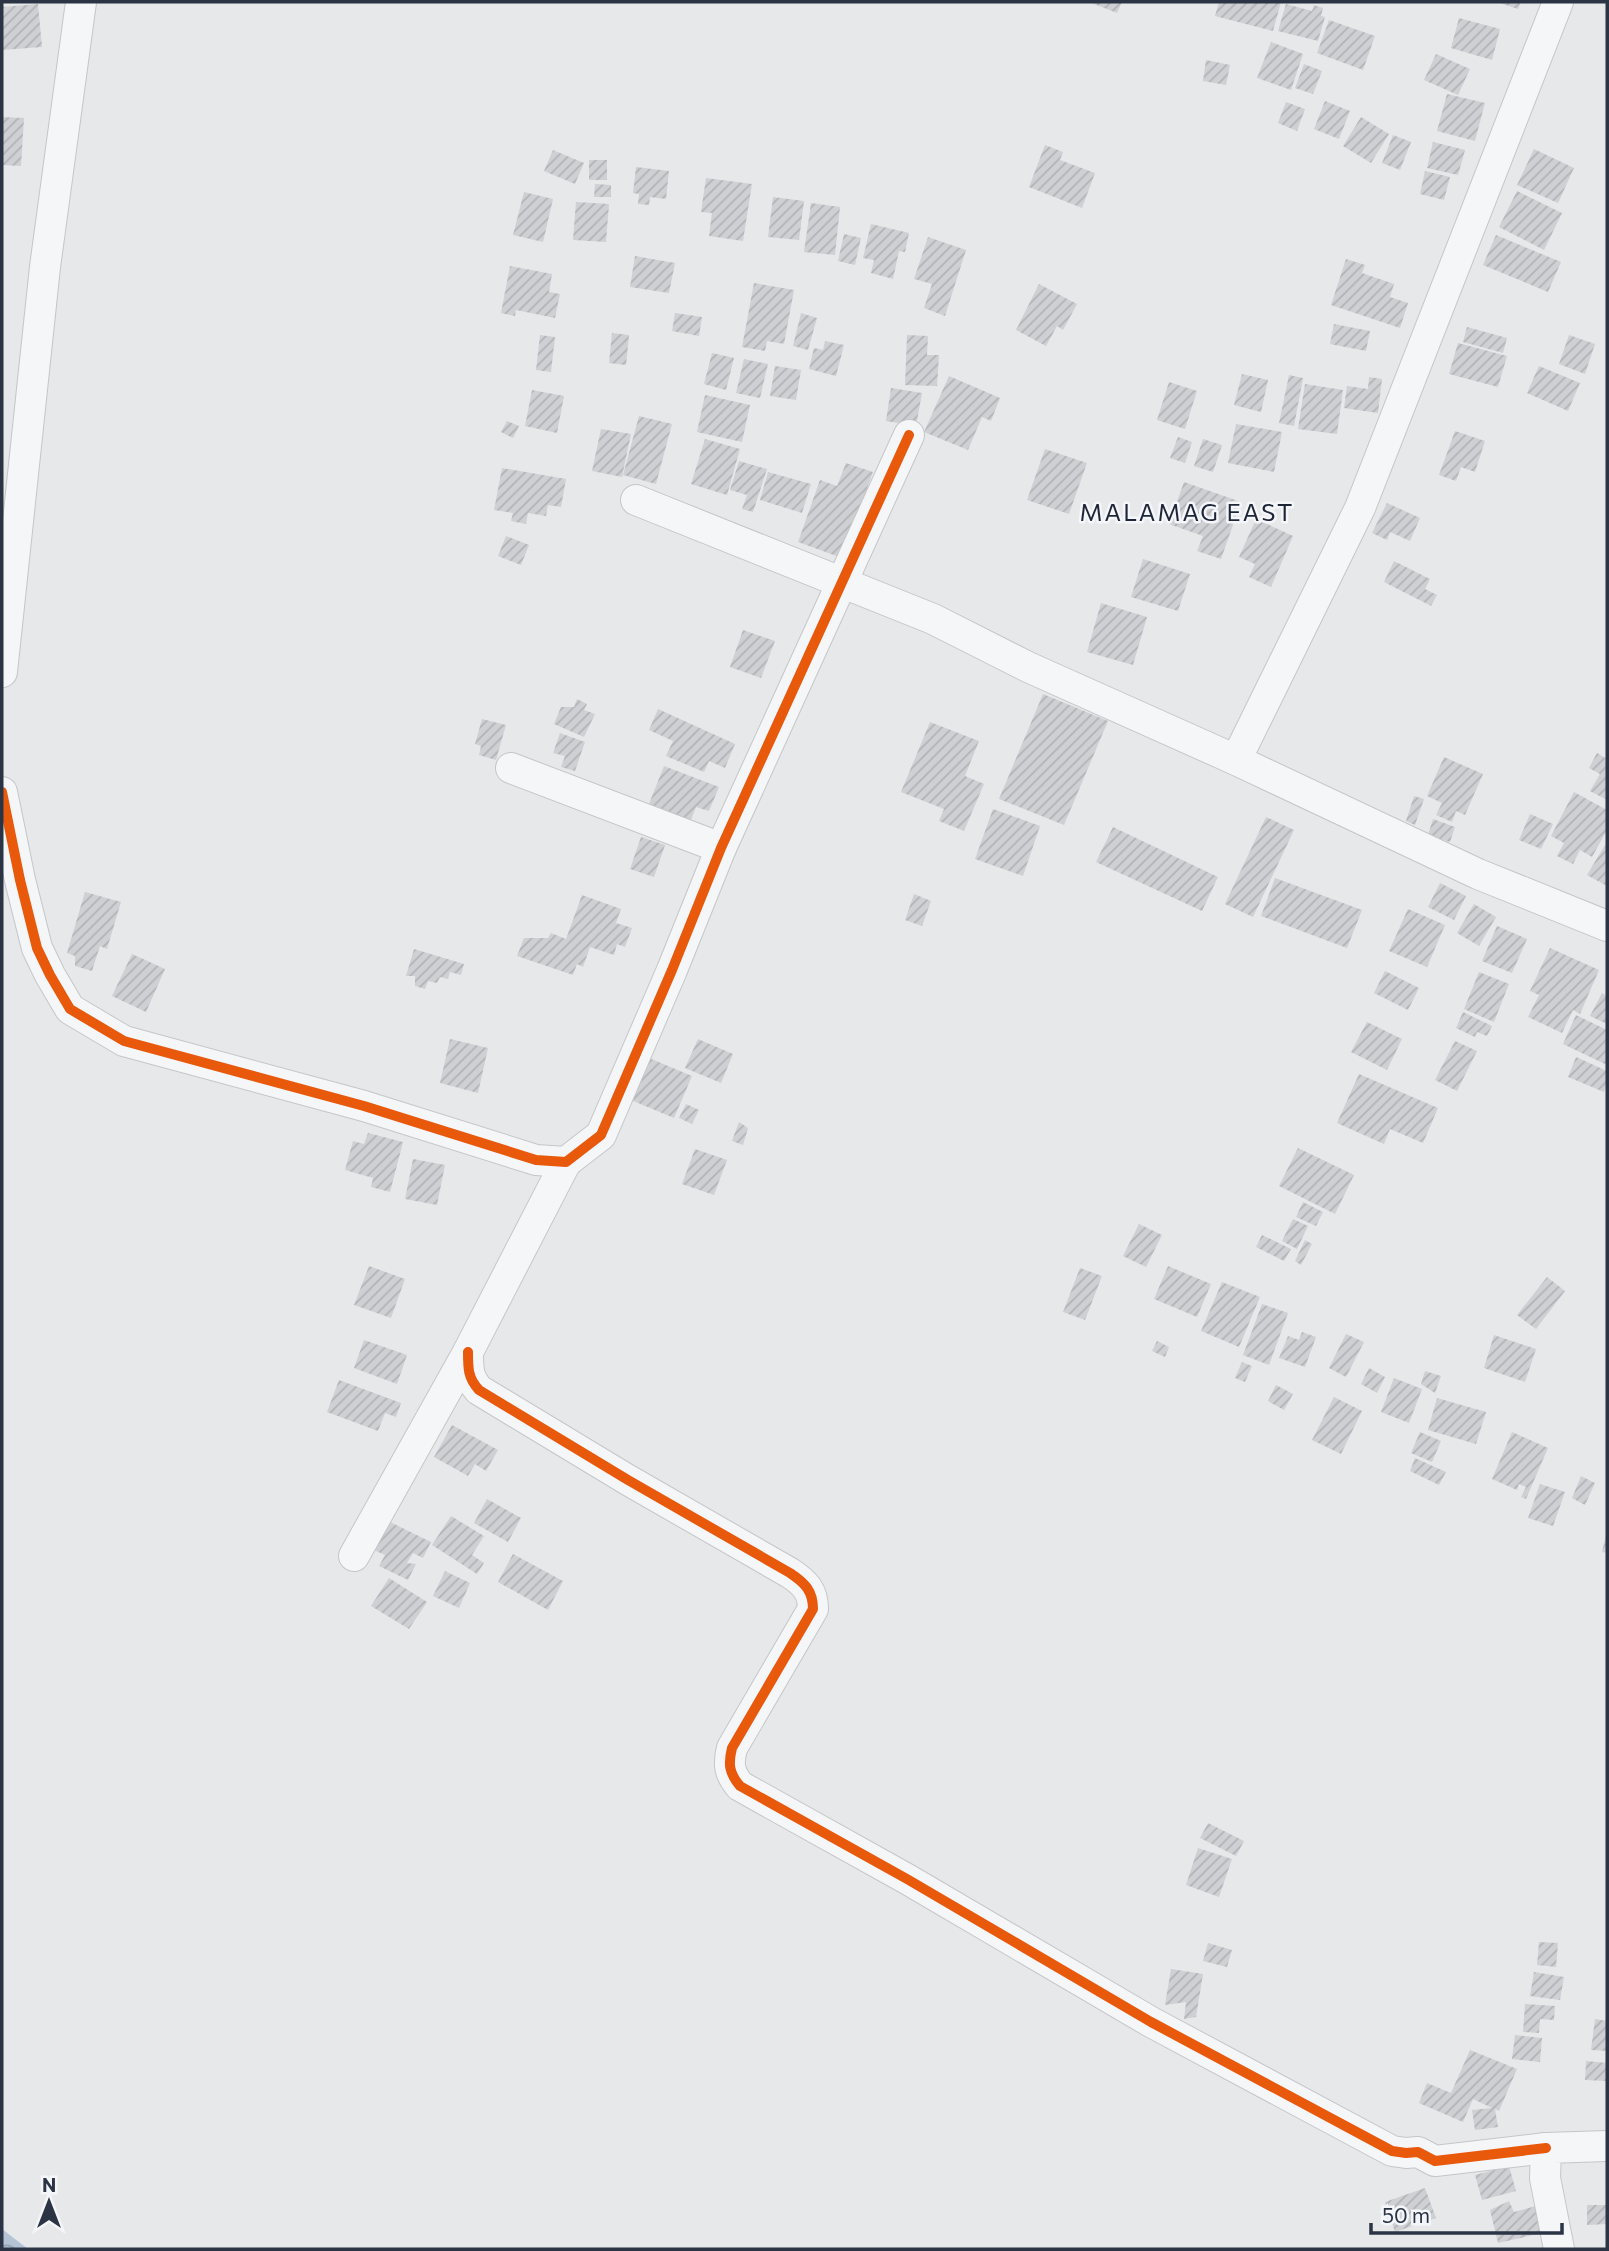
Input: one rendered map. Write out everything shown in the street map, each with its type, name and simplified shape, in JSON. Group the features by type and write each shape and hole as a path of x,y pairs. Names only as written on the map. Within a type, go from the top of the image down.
{"street":[{"path":"2,672 45,267 81,2"},
{"path":"1236,760 1360,508 1558,2"},
{"path":"354,1556 468,1352 566,1162 601,1135 673,970 721,848 909,435"},
{"path":"636,500 933,619 1028,667 1236,760 1478,874 1607,926"},
{"path":"511,768 721,848"},
{"path":"2,792 37,948 70,1009 124,1041 365,1106 536,1160 566,1162"},
{"path":"468,1352 467,1371 471,1382 479,1390 790,1573 811,1592 813,1609 732,1748 730,1771 740,1786 1151,2022 1392,2151 1418,2152 1436,2161 1546,2148 1607,2146"},
{"path":"1546,2148 1545,2178 1559,2249"}],"water":[{"path":"2,2229 28,2249 2,2249"}],"building":[{"path":"1089,2 1122,2 1117,13"},
{"path":"1219,2 1281,2 1273,31 1215,16"},
{"path":"1497,2 1521,2 1518,9"},
{"path":"38,4 42,47 2,50 2,7"},
{"path":"1286,4 1312,11 1314,5 1323,8 1321,16 1325,17 1318,41 1278,31"},
{"path":"1459,18 1500,29 1492,60 1451,48"},
{"path":"1329,20 1375,36 1363,70 1317,53"},
{"path":"1271,42 1303,54 1291,90 1257,78"},
{"path":"1436,54 1470,69 1458,95 1424,80"},
{"path":"1206,60 1230,65 1226,85 1203,81"},
{"path":"1304,64 1322,71 1313,94 1295,88"},
{"path":"1447,94 1485,103 1475,141 1437,131"},
{"path":"1325,101 1350,111 1339,139 1314,129"},
{"path":"1286,102 1305,109 1297,131 1278,123"},
{"path":"2,117 24,118 21,166 2,165"},
{"path":"1361,117 1389,134 1371,163 1343,146"},
{"path":"1393,135 1411,142 1400,170 1382,163"},
{"path":"1433,142 1465,150 1458,175 1427,168"},
{"path":"1045,145 1063,152 1060,160 1095,173 1082,208 1029,187"},
{"path":"1534,149 1574,168 1558,203 1517,185"},
{"path":"553,150 584,163 575,184 544,171"},
{"path":"589,160 607,160 607,180 589,180"},
{"path":"636,167 669,171 666,199 650,197 649,205 638,204 639,194 633,193"},
{"path":"1425,171 1450,177 1444,200 1420,194"},
{"path":"706,178 752,184 743,241 709,236 712,213 701,212"},
{"path":"595,184 611,185 611,197 594,197"},
{"path":"1517,191 1562,213 1544,250 1499,227"},
{"path":"524,192 553,199 543,242 513,235"},
{"path":"773,197 804,201 799,240 768,237"},
{"path":"576,202 609,204 606,242 573,240"},
{"path":"811,203 840,207 835,255 804,252"},
{"path":"871,224 909,233 905,252 899,251 893,279 871,273 874,260 863,258"},
{"path":"844,234 861,238 855,265 838,261"},
{"path":"1496,235 1561,262 1548,292 1483,265"},
{"path":"928,237 966,250 945,316 924,308 932,284 914,279"},
{"path":"635,256 675,263 669,293 630,287"},
{"path":"1346,259 1365,265 1362,273 1394,284 1390,297 1408,303 1400,328 1331,305"},
{"path":"510,266 552,274 549,292 560,294 555,318 516,310 515,316 501,313"},
{"path":"754,283 794,290 784,344 767,341 765,351 742,347"},
{"path":"1039,284 1077,304 1063,330 1057,326 1046,346 1016,330"},
{"path":"675,313 702,317 699,336 672,331"},
{"path":"801,313 817,318 808,350 793,346"},
{"path":"1334,324 1370,331 1366,351 1330,344"},
{"path":"1467,327 1507,338 1503,353 1463,342"},
{"path":"612,333 629,335 626,365 609,363"},
{"path":"540,335 555,337 551,372 536,370"},
{"path":"907,335 928,336 927,355 939,355 937,386 905,385"},
{"path":"1569,335 1595,344 1585,374 1559,364"},
{"path":"825,341 844,345 836,376 809,369 814,348 823,350"},
{"path":"1458,343 1507,356 1498,387 1449,374"},
{"path":"712,353 734,358 726,390 704,384"},
{"path":"744,359 768,364 760,398 736,393"},
{"path":"775,366 801,370 796,400 770,396"},
{"path":"1539,366 1580,383 1568,411 1527,393"},
{"path":"1242,374 1268,380 1261,412 1234,405"},
{"path":"1289,375 1303,378 1294,426 1279,423"},
{"path":"949,376 1000,398 991,421 982,417 968,450 924,432"},
{"path":"1369,377 1382,379 1378,413 1344,408 1347,386 1368,389"},
{"path":"1169,382 1197,391 1185,429 1157,420"},
{"path":"1305,384 1343,390 1337,434 1298,429"},
{"path":"891,388 922,393 916,426 886,421"},
{"path":"532,390 564,396 557,433 525,426"},
{"path":"705,395 750,405 742,442 697,432"},
{"path":"639,416 672,424 656,484 623,475"},
{"path":"507,421 519,426 513,438 501,432"},
{"path":"1236,424 1282,432 1274,472 1228,463"},
{"path":"601,429 631,434 622,477 592,471"},
{"path":"1455,431 1485,441 1475,472 1461,467 1456,481 1439,475"},
{"path":"1178,437 1192,442 1185,463 1170,458"},
{"path":"705,439 740,449 727,495 691,484"},
{"path":"1203,439 1222,445 1213,472 1194,466"},
{"path":"1045,449 1087,463 1069,514 1027,500"},
{"path":"739,461 767,469 753,512 742,509 747,495 730,490"},
{"path":"846,463 873,472 842,558 798,542 820,480 837,486"},
{"path":"502,468 566,479 561,507 548,505 546,516 528,513 526,524 511,521 513,513 494,510"},
{"path":"768,472 811,484 802,513 760,500"},
{"path":"1184,482 1241,502 1221,559 1197,551 1203,536 1169,524"},
{"path":"1387,503 1420,518 1410,541 1390,532 1387,540 1372,533"},
{"path":"1256,519 1293,536 1271,587 1249,577 1255,564 1239,557"},
{"path":"506,536 529,545 521,565 498,556"},
{"path":"1143,559 1190,574 1178,611 1131,597"},
{"path":"1394,561 1430,579 1425,589 1437,595 1431,606 1384,582"},
{"path":"1101,603 1147,617 1133,665 1087,652"},
{"path":"743,630 775,641 761,678 730,667"},
{"path":"1043,694 1108,721 1064,825 999,799"},
{"path":"577,699 587,704 584,710 595,714 584,737 554,724 561,707 574,707"},
{"path":"658,709 735,744 725,768 709,761 704,772 666,756 673,741 649,730"},
{"path":"482,719 506,725 496,760 479,755 481,746 475,744"},
{"path":"930,722 979,741 965,776 984,784 964,831 939,821 944,809 901,792"},
{"path":"560,733 585,742 575,771 561,767 565,756 553,753"},
{"path":"1597,753 1607,759 1607,800 1590,791 1600,774 1589,768"},
{"path":"1444,757 1483,774 1465,815 1456,811 1452,822 1436,815 1442,803 1427,796"},
{"path":"664,766 719,787 709,811 696,807 689,825 647,809"},
{"path":"1574,792 1607,810 1607,830 1592,857 1580,850 1573,864 1557,856 1564,843 1551,836"},
{"path":"1414,796 1424,799 1415,825 1406,821"},
{"path":"993,809 1040,826 1023,876 975,859"},
{"path":"1530,814 1553,824 1541,849 1519,840"},
{"path":"1266,817 1294,830 1253,917 1225,904"},
{"path":"1433,819 1455,827 1450,842 1428,835"},
{"path":"1113,827 1218,877 1202,911 1096,862"},
{"path":"641,837 665,845 654,877 630,869"},
{"path":"1605,845 1607,846 1607,886 1587,875"},
{"path":"1275,878 1362,910 1347,948 1261,916"},
{"path":"1440,883 1466,896 1454,920 1428,907"},
{"path":"85,892 121,902 107,949 100,946 92,971 75,966 75,956 67,953"},
{"path":"914,894 931,901 922,926 905,920"},
{"path":"582,895 621,909 616,923 632,928 625,947 617,944 614,955 590,947 583,967 577,964 573,975 517,956 524,938 548,938 551,933 566,939"},
{"path":"1474,904 1496,917 1479,946 1457,933"},
{"path":"1408,909 1445,925 1427,967 1389,951"},
{"path":"1497,926 1527,939 1512,973 1482,961"},
{"path":"1550,948 1599,970 1580,1014 1573,1010 1562,1033 1528,1017 1539,995 1530,991"},
{"path":"414,949 464,964 461,975 450,972 448,979 440,977 437,983 428,981 425,989 415,986 415,976 406,976"},
{"path":"132,954 165,969 146,1012 112,996"},
{"path":"1385,971 1419,988 1408,1010 1374,993"},
{"path":"1479,972 1509,984 1494,1022 1464,1009"},
{"path":"1602,993 1607,996 1607,1024 1590,1016"},
{"path":"1463,1012 1492,1026 1487,1036 1477,1032 1475,1037 1456,1028"},
{"path":"1576,1015 1607,1030 1607,1065 1563,1044"},
{"path":"1367,1022 1402,1039 1387,1070 1351,1052"},
{"path":"450,1039 488,1048 478,1093 440,1083"},
{"path":"698,1039 733,1054 721,1083 685,1068"},
{"path":"1455,1041 1477,1051 1457,1091 1435,1080"},
{"path":"1576,1057 1607,1071 1604,1092 1568,1077"},
{"path":"649,1058 692,1076 674,1118 631,1100"},
{"path":"1359,1074 1438,1108 1423,1143 1390,1129 1384,1144 1337,1123"},
{"path":"686,1104 699,1110 692,1124 679,1118"},
{"path":"739,1122 748,1128 743,1145 732,1141"},
{"path":"368,1133 403,1142 390,1192 371,1187 373,1178 345,1170 353,1141 364,1144"},
{"path":"1298,1148 1354,1175 1335,1214 1279,1186"},
{"path":"695,1149 727,1160 714,1195 682,1184"},
{"path":"413,1159 445,1165 437,1205 405,1199"},
{"path":"1303,1202 1323,1212 1316,1226 1296,1217"},
{"path":"1293,1219 1308,1226 1297,1249 1282,1241"},
{"path":"1139,1224 1162,1235 1146,1267 1123,1256"},
{"path":"1262,1235 1291,1249 1284,1261 1256,1247"},
{"path":"1305,1240 1312,1244 1301,1265 1295,1261"},
{"path":"369,1266 405,1279 391,1318 354,1305"},
{"path":"1168,1266 1211,1284 1197,1317 1154,1299"},
{"path":"1080,1268 1102,1276 1085,1320 1063,1312"},
{"path":"1547,1277 1565,1291 1536,1329 1517,1315"},
{"path":"1222,1282 1260,1297 1239,1347 1201,1331"},
{"path":"1262,1304 1288,1313 1269,1365 1243,1355"},
{"path":"1302,1332 1316,1337 1305,1367 1279,1358 1288,1336 1299,1340"},
{"path":"1346,1334 1364,1342 1346,1377 1329,1368"},
{"path":"1494,1335 1536,1349 1525,1382 1484,1368"},
{"path":"364,1340 407,1355 397,1384 354,1368"},
{"path":"1157,1341 1169,1347 1165,1357 1152,1351"},
{"path":"1242,1362 1252,1366 1245,1382 1235,1378"},
{"path":"1369,1368 1385,1377 1377,1393 1361,1384"},
{"path":"1425,1371 1441,1376 1435,1393 1421,1384"},
{"path":"1394,1378 1422,1389 1409,1423 1381,1412"},
{"path":"339,1380 401,1403 396,1417 385,1413 378,1431 327,1412"},
{"path":"1276,1385 1293,1394 1284,1410 1268,1401"},
{"path":"1334,1397 1362,1411 1341,1454 1312,1440"},
{"path":"1437,1398 1486,1412 1476,1444 1428,1430"},
{"path":"452,1425 498,1450 486,1471 475,1464 468,1476 434,1457"},
{"path":"1420,1432 1441,1441 1432,1462 1411,1453"},
{"path":"1512,1432 1548,1448 1526,1499 1521,1497 1526,1487 1519,1484 1517,1490 1492,1479"},
{"path":"1415,1458 1446,1472 1439,1485 1410,1471"},
{"path":"1581,1476 1595,1483 1585,1505 1572,1498"},
{"path":"1540,1484 1565,1492 1553,1526 1528,1518"},
{"path":"487,1499 521,1518 508,1542 474,1523"},
{"path":"451,1516 484,1536 472,1555 484,1563 477,1574 432,1545"},
{"path":"388,1521 431,1542 423,1558 413,1553 407,1563 416,1564 408,1580 379,1566 385,1555 374,1550"},
{"path":"1607,1535 1607,1553 1602,1552"},
{"path":"513,1554 563,1581 548,1610 498,1582"},
{"path":"445,1571 470,1583 459,1608 433,1596"},
{"path":"389,1578 427,1602 409,1629 371,1606"},
{"path":"1208,1823 1244,1841 1236,1856 1200,1838"},
{"path":"1198,1848 1232,1859 1219,1897 1186,1885"},
{"path":"1539,1942 1558,1943 1556,1967 1537,1965"},
{"path":"1208,1943 1232,1950 1227,1967 1203,1961"},
{"path":"1171,1969 1203,1974 1196,2017 1184,2019 1186,2002 1165,2005"},
{"path":"1534,1972 1564,1977 1560,2000 1530,1996"},
{"path":"1525,2004 1555,2006 1554,2020 1540,2019 1539,2033 1523,2032"},
{"path":"1595,2019 1607,2021 1607,2051 1591,2050"},
{"path":"1515,2035 1542,2038 1540,2062 1512,2059"},
{"path":"1470,2050 1517,2069 1499,2111 1495,2109 1498,2127 1475,2130 1472,2110 1492,2108 1473,2099 1463,2122 1419,2103 1427,2083 1451,2093"},
{"path":"1586,2061 1607,2063 1607,2081 1585,2080"},
{"path":"1509,2166 1516,2191 1482,2200 1475,2175"},
{"path":"1425,2188 1436,2218 1395,2232 1385,2202"},
{"path":"1509,2201 1514,2212 1536,2206 1542,2233 1498,2243 1490,2210"},
{"path":"1587,2205 1607,2205 1607,2224 1587,2225"}],"cycle path":[{"path":"2,792 37,948 70,1009 124,1041 364,1106 536,1160 566,1162 601,1135 721,848 909,435"},
{"path":"468,1352 469,1373 479,1390 790,1573 807,1588 812,1597 813,1609 732,1748 730,1768 740,1786 907,1879 1151,2022 1392,2151 1418,2152 1435,2161 1546,2148"}],"district":[{"name":"MALAMAG EAST","path":"1187,511"}]}
